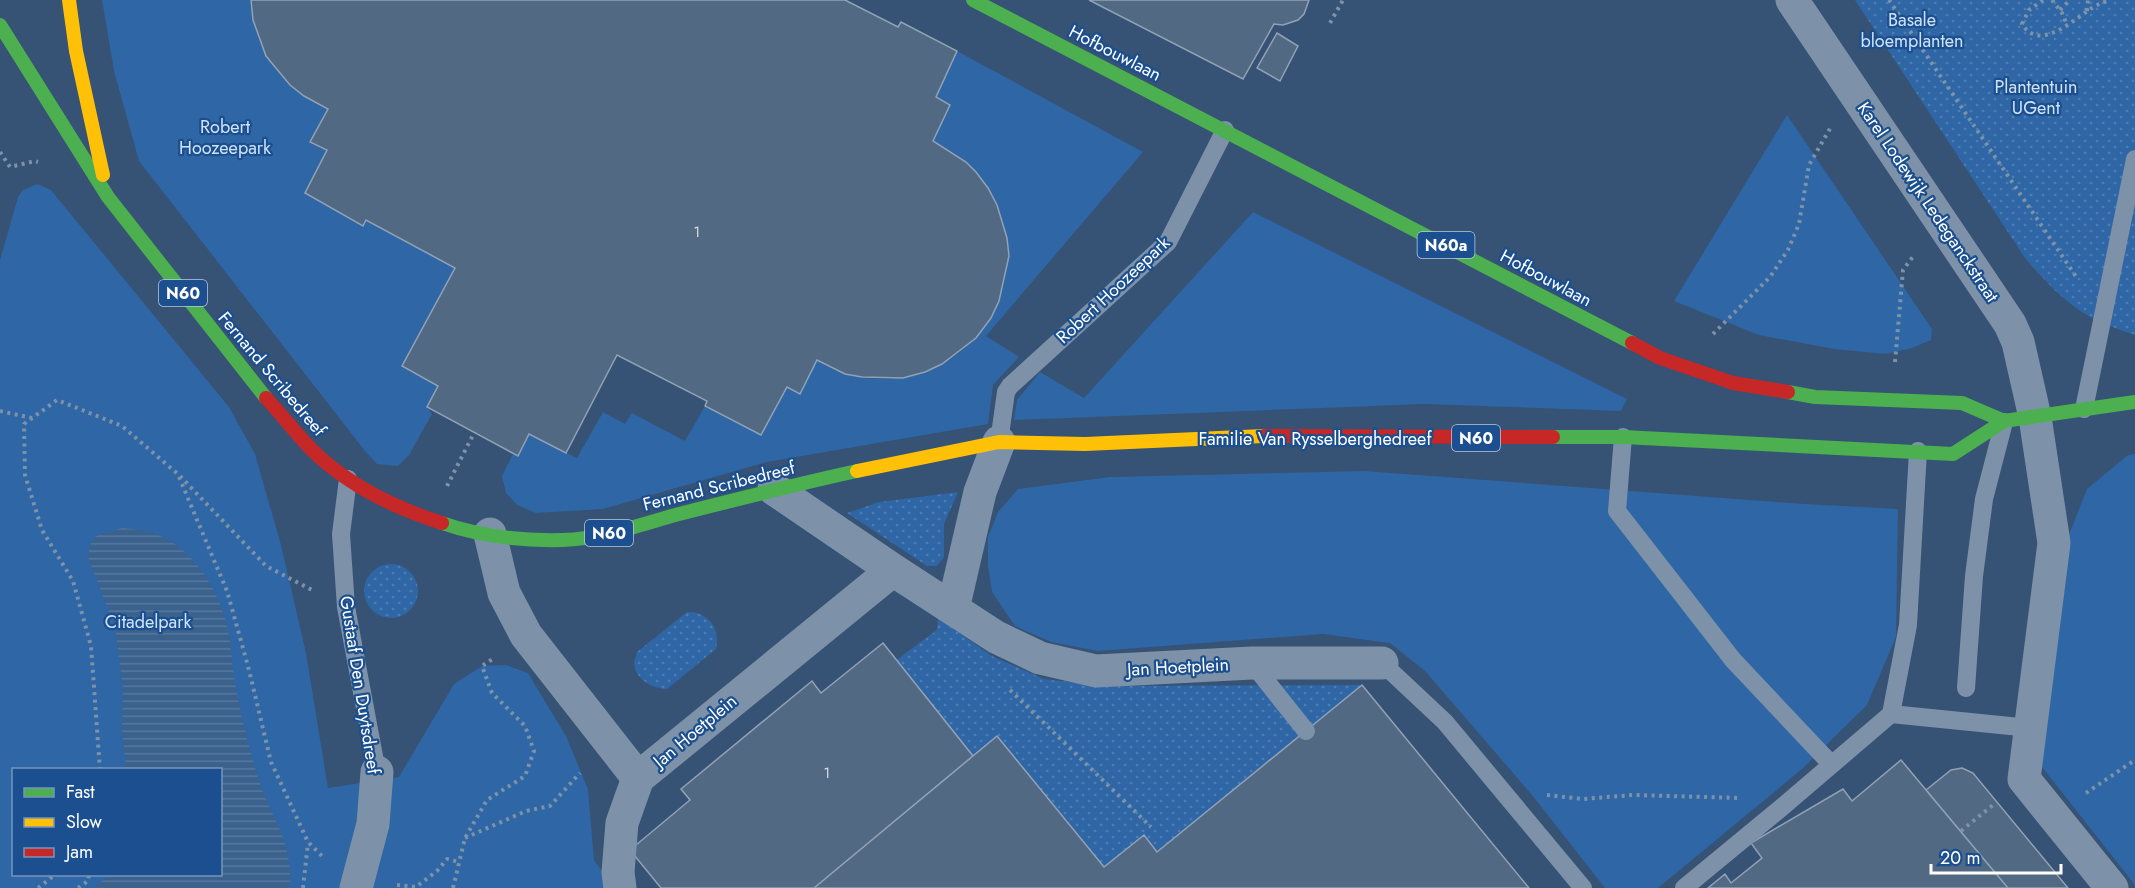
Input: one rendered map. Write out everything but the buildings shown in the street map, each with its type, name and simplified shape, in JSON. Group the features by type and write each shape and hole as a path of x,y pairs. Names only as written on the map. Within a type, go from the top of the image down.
{"main road":[{"name":"N60","path":"69,0 76,51 108,197"},
{"name":"Hofbouwlaan","path":"973,0 1660,358 1733,383 1815,397 1962,403 2020,419"},
{"name":"Fernand Scribedreef","path":"0,25 108,197 258,389 313,451 348,479 414,514 453,527 490,534 522,539 565,540 612,532 774,489 999,442"},
{"name":"N60","path":"2020,419 2135,402"},
{"name":"Familie Van Rysselberghedreef","path":"999,442 1085,444 1270,436 1623,437 1953,454 2020,419"}],"street":[{"name":"Karel Lodewijk Ledeganckstraat","path":"1792,0 2010,324 2018,342 2020,419"},
{"path":"2020,419 2054,543 2024,779 2112,888"},
{"path":"952,609 980,492 999,442"},
{"name":"Jan Hoetplein","path":"774,489 996,637 1040,658 1096,671 1252,663 1382,663"},
{"name":"Jan Hoetplein","path":"490,534 504,593 526,635 638,778 893,570"},
{"name":"Gustaaf Den Duytsdreef","path":"348,876 373,824 377,772"},
{"path":"620,888 618,872 622,823 638,778"}],"lane":[{"name":"Robert Hoozeepark","path":"999,442 1006,392 1010,386 1168,242 1225,130"},
{"path":"2084,409 2135,159"},
{"path":"1966,688 1974,576 1984,499 2020,419"},
{"path":"1623,437 1617,511 1733,660 1831,764"},
{"path":"1684,888 1891,714 1908,625 1918,451"},
{"name":"Gustaaf Den Duytsdreef","path":"348,479 341,534 346,607 377,772"},
{"path":"1252,663 1306,731"},
{"path":"1382,663 1445,722 1583,888"},
{"path":"1891,714 2030,728"}],"path":[{"path":"1330,23 1343,0"},
{"path":"1889,0 2103,317"},
{"path":"2043,0 2029,10 2022,24 2026,31 2036,36 2043,36 2067,25 2087,11 2110,0"},
{"path":"2052,0 2067,25"},
{"path":"2060,10 2070,0"},
{"path":"2087,11 2088,0"},
{"path":"1681,365 1770,277 1788,250 1799,224 1809,165 1853,91"},
{"path":"1891,401 1903,270 1941,220"},
{"path":"100,768 91,646 72,581 42,530 25,475 24,424 57,400 122,426 179,475 266,566 346,607"},
{"path":"0,411 33,418"},
{"path":"447,486 474,433"},
{"path":"179,475 227,591 271,762 308,842 348,876 377,883 416,887 447,860 460,862"},
{"path":"453,888 465,838 487,800 525,776 534,751 525,726 492,693 482,666"},
{"path":"1010,689 1151,827"},
{"path":"2053,815 2135,760"},
{"path":"465,838 526,811 550,806 580,773"},
{"path":"1539,794 1583,799 1633,795 1745,798 1781,808"},
{"path":"303,888 308,842"},
{"path":"38,888 53,876"},
{"path":"78,888 88,881 89,876"}],"green space":[{"name":"Robert Hoozeepark","path":"102,0 251,0 258,35 274,65 284,79 297,90 328,109 310,142 327,150 305,193 363,226 366,220 455,268 402,365 438,386 427,407 432,414 409,455 398,466 377,464 365,451 139,161 114,71"},
{"name":"Plantentuin UGent","path":"1855,0 2135,0 2135,335 2100,322 2073,306 2025,258"},
{"path":"957,51 1143,152 986,336 1019,357 993,385 988,424 767,462 603,509 536,513 517,505 506,493 502,476 513,454 518,456 529,434 577,458 603,412 625,424 632,413 685,441 705,406 761,435 787,387 800,393 817,360 857,377 901,378 932,369 958,353 979,333 995,309 1004,283 1007,255 1004,227 994,200 977,174 967,164 951,151 933,141 950,105 936,97"},
{"path":"1787,115 1932,329 1931,340 1912,348 1886,354 1834,349 1759,335 1674,301"},
{"name":"Citadelpark","path":"37,184 51,190 229,407 255,454 281,545 306,653 328,788 399,777 454,684 482,666 506,665 528,673 566,736 588,789 594,860 614,888 0,888 0,260 18,197 23,190"},
{"path":"1253,212 1627,399 1621,411 1424,404 1014,420 1017,400 1040,372 1084,398"},
{"path":"2135,454 2135,885 2042,767 2066,542 2087,489 2128,455"},
{"path":"1364,471 1898,509 1896,637 1867,705 1802,769 1658,888 1605,888 1532,795 1425,671 1390,643 1323,634 1098,651 1051,642 1015,626 992,592 988,566 988,537 998,512 1018,489 1110,477"},
{"path":"958,492 944,524 944,557 937,566 927,566 847,513 879,502"},
{"path":"386,564 396,564 406,568 414,576 418,591 414,606 406,614 396,618 386,618 376,614 368,606 364,596 364,586 368,576 376,568"},
{"path":"687,612 694,612 707,618 715,628 716,649 667,689 650,685 641,678 635,668 637,652"},
{"path":"938,618 992,656 1044,679 1104,686 1362,685 1157,852 1144,836 1104,867 997,737 973,756 895,661 937,630"}],"shaded area":[{"path":"122,528 150,532 164,537 188,555 214,591 227,625 238,701 253,759 261,787 288,854 290,888 93,888 109,876 222,876 222,768 126,768 122,728 123,689 115,627 88,557 90,545 96,536"}],"traffic: fast":[{"path":"973,0 1632,343"},
{"path":"0,25 108,197 266,398"},
{"path":"1788,392 1815,397 1962,403 2004,421"},
{"path":"1553,437 1623,437 1953,454 2004,421 2135,402"},
{"path":"442,523 501,537 578,539 607,534 790,486 857,471"}],"traffic: slow":[{"path":"69,0 76,51 103,175"},
{"path":"857,471 999,442 1085,444 1264,436"}],"traffic: jam":[{"path":"1632,343 1660,358 1733,383 1788,392"},
{"path":"266,398 313,451 341,474 390,503 442,523"},
{"path":"1264,436 1553,437"}],"park label":[{"name":"Basale bloemplanten","path":"1912,30"}]}
